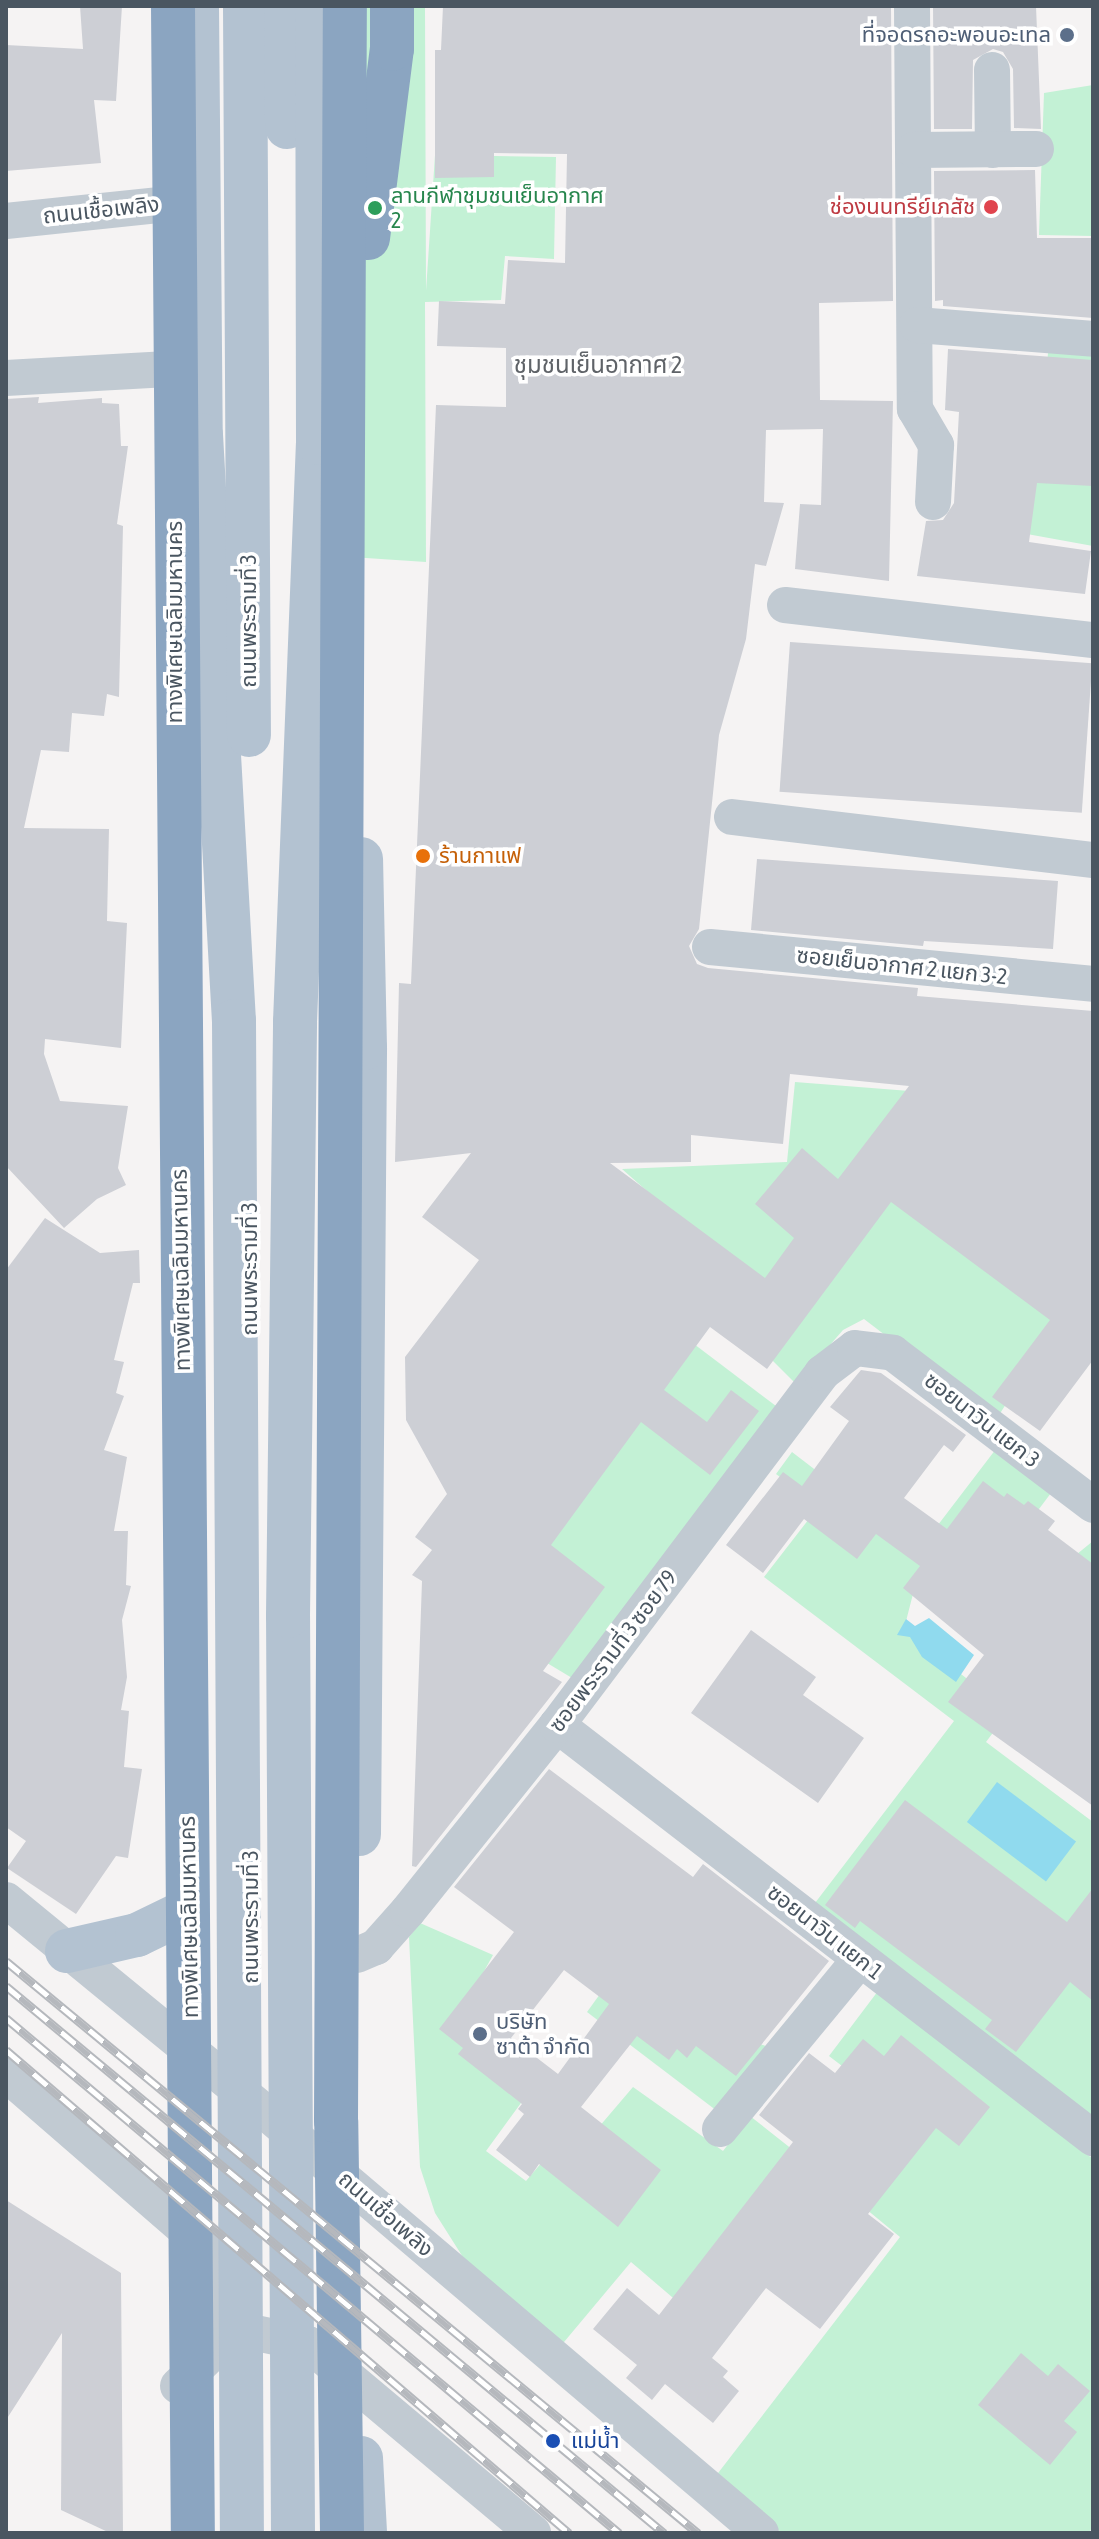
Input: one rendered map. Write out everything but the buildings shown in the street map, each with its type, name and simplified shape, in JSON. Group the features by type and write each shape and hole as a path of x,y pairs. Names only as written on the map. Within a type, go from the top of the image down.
{"highway":[{"name":"ทางพิเศษเฉลิมมหานคร","path":"173,6 193,2533"},
{"path":"345,6 332,432 336,2121 345,2533"},
{"path":"332,432 392,49 392,6"}],"main road":[{"name":"ถนนพระรามที่ 3","path":"197,6 196,201 201,435 234,1021 242,2533"},
{"name":"ถนนพระรามที่ 3","path":"245,6 251,2533"},
{"name":"ถนนพระรามที่ 3","path":"286,6 302,2533"},
{"name":"ถนนพระรามที่ 3","path":"317,6 332,432 365,962 360,1768 352,2185"},
{"name":"ถนนพระรามที่ 3","path":"293,2533 288,1616 295,1022 332,432"},
{"name":"ถนนพระรามที่ 3","path":"176,2038 169,985 201,435"},
{"path":"176,1839 211,1884 229,1897 275,1891 324,1852 360,1768"},
{"path":"67,1951 137,1935 176,1916"},
{"path":"174,2218 180,2533"},
{"path":"357,2384 365,2533"},
{"path":"207,2533 211,2525 248,2501 305,2499 345,2533"}],"street":[{"path":"912,6 917,325 915,409 936,445 933,502"},
{"path":"992,70 993,150"},
{"path":"914,150 1036,149"},
{"name":"ถนนเชื้อเพลิง","path":"6,221 196,201"},
{"path":"917,325 1093,339"},
{"path":"6,378 200,367"},
{"path":"785,605 1093,640"},
{"path":"732,817 1093,860"},
{"name":"ซอยเย็นอากาศ 2 แยก 3-2","path":"710,947 1093,984"},
{"name":"ซอยนาวิน แยก 3","path":"866,1345 893,1353 1093,1505"},
{"name":"ซอยพระรามที่ 3 ซอย 79","path":"357,1955 391,1932 557,1725 822,1373 866,1345"},
{"name":"ซอยนาวิน แยก 1","path":"557,1725 1093,2138"},
{"name":"ถนนเชื้อเพลิง","path":"6,1900 352,2185 761,2533"},
{"path":"720,2129 860,1959"},
{"path":"6,2074 208,2249 218,2347"},
{"path":"177,2387 218,2347 256,2333 308,2344 533,2533"}],"green space":[{"name":"ลานกีฬาชุมชนเย็นอากาศ 2","path":"322,6 425,6 426,291 435,155 556,157 554,259 505,256 501,300 425,302 426,562 336,556"},
{"path":"1093,85 1093,236 1039,235 1044,93"},
{"path":"1049,345 1093,345 1093,546 1027,534"},
{"path":"795,1082 935,1093 1093,1296 1014,1391 996,1420 864,1319 843,1330 796,1384 764,1352 757,1288 622,1169 787,1162"},
{"path":"694,1344 776,1406 577,1681 504,1637 530,1562"},
{"path":"999,1445 1054,1489 1033,1517 914,1590 904,1629 985,1693 1027,1595 1093,1541 1093,1599 986,1742 1093,1822 1093,2117 815,1903 954,1721 764,1577 819,1506 776,1474 792,1452 835,1485 912,1559"},
{"path":"420,1923 493,1955 452,2029 529,2092 486,2151 526,2181 560,2141 575,2155 633,2087 723,2151 750,2116 793,2150 679,2303 631,2262 559,2348 478,2281 435,2213 420,2167 409,1937"},
{"path":"608,1983 768,2047 717,2111 587,2012"},
{"path":"878,1991 1093,2159 1093,2527 1088,2533 782,2533 715,2477 900,2237 866,2209 923,2128 829,2056"}],"water":[{"path":"929,1618 974,1655 956,1682 922,1657 910,1637 897,1635 906,1619 915,1626"},
{"path":"997,1782 1076,1842 1046,1882 967,1822"}],"railway":[{"path":"6,1961 698,2533"},
{"path":"6,1986 664,2533"},
{"path":"6,2018 619,2533"},
{"path":"6,2050 569,2533"}],"place":[{"name":"ที่จอดรถอะพอนอะเทล","path":"1067,35"},
{"name":"ช่องนนทรีย์เภสัช","path":"991,207"},
{"name":"ลานกีฬาชุมชนเย็นอากาศ 2","path":"375,208"},
{"name":"ร้านกาแฟ","path":"423,856"},
{"name":"บริษัท ซาต้า จำกัด","path":"480,2034"},
{"name":"แม่น้ำ","path":"553,2441"}],"district":[{"name":"ชุมชนเย็นอากาศ 2","path":"598,365"}]}
